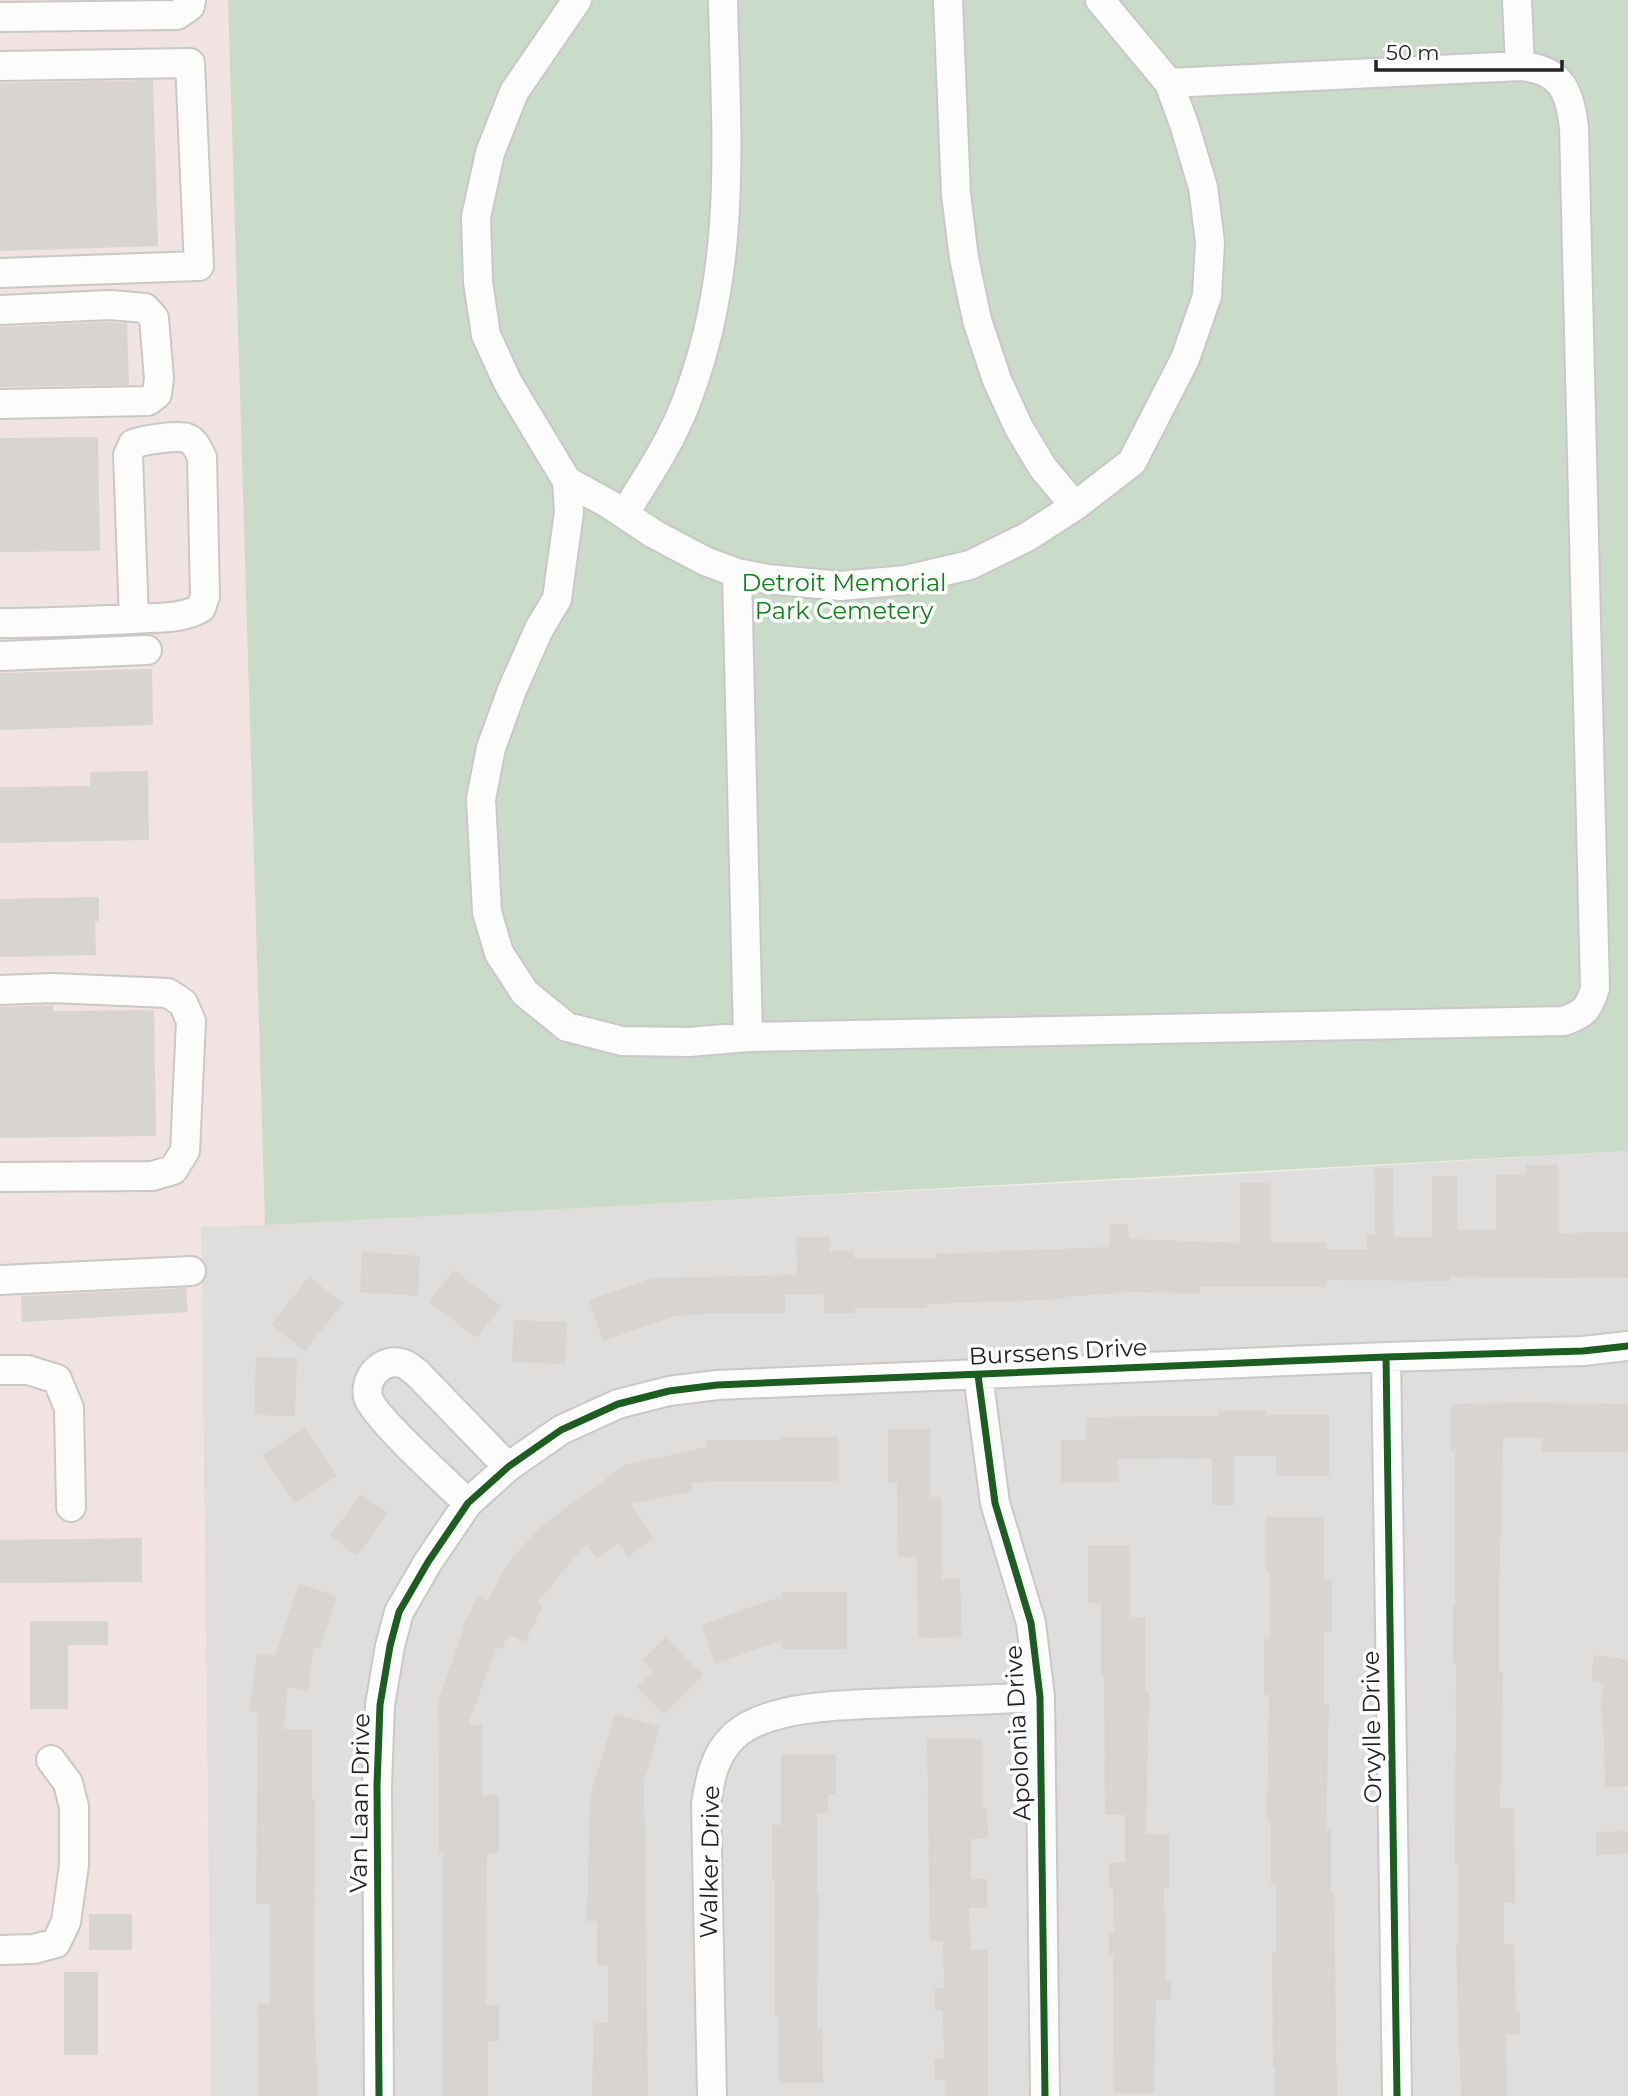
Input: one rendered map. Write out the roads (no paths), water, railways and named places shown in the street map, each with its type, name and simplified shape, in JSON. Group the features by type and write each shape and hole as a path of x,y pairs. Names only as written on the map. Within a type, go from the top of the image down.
{"street":[{"path":"0,17 177,15 190,6 191,0"},
{"path":"578,0 514,92 490,153 476,218 478,282 486,335 508,383 567,481 569,512 557,599 539,629 512,690 491,748 481,799 482,864 487,912 499,953 525,993 567,1027 622,1041 689,1042 748,1037 1564,1021 1580,1015 1591,1003 1595,988 1574,128 1571,102 1556,79 1538,67 1520,66 1169,83"},
{"path":"624,514 661,454 688,398 708,333 722,264 727,130 723,0"},
{"path":"948,0 956,194 964,258 977,320 997,380 1019,428 1044,468 1075,506"},
{"path":"567,481 654,534 705,561 737,573 767,579 841,586 906,580 970,565 1027,537 1075,506 1132,462 1185,359 1207,296 1210,242 1203,187 1169,83 1100,0"},
{"path":"1517,0 1520,66"},
{"path":"0,66 190,63 198,266 0,273"},
{"path":"0,310 110,305 145,308 154,318 159,378 157,394 148,401 0,404"},
{"path":"0,623 134,619 188,615 201,608 205,596 202,457 196,446 187,438 145,440 133,444 128,455 134,619"},
{"path":"737,573 748,1037"},
{"path":"0,656 147,650"},
{"path":"0,990 52,988 168,993 183,1003 191,1021 185,1151 173,1170 152,1177 0,1177"},
{"path":"0,1280 191,1271"},
{"name":"Burssens Drive","path":"508,1467 561,1430 618,1405 669,1391 717,1385 1583,1351 1628,1346"},
{"name":"Orvylle Drive","path":"1386,1357 1397,2096"},
{"path":"468,1503 397,1434 368,1401 370,1378 377,1369 390,1362 411,1368 508,1467"},
{"path":"0,1370 28,1370 57,1379 69,1408 71,1507"},
{"name":"Apolonia Drive","path":"978,1375 995,1503 1031,1623 1040,1697 1045,2096"},
{"name":"Van Laan Drive","path":"379,2096 377,1785 380,1705 390,1646 399,1612 428,1562 468,1503 508,1467"},
{"name":"Walker Drive","path":"712,2096 706,1804 712,1772 722,1750 735,1735 762,1720 812,1709 1040,1697"},
{"path":"0,1950 34,1949 56,1943 66,1922 74,1866 74,1807 68,1783 51,1760"}],"park label":[{"name":"Detroit Memorial Park Cemetery","path":"844,597"}]}
